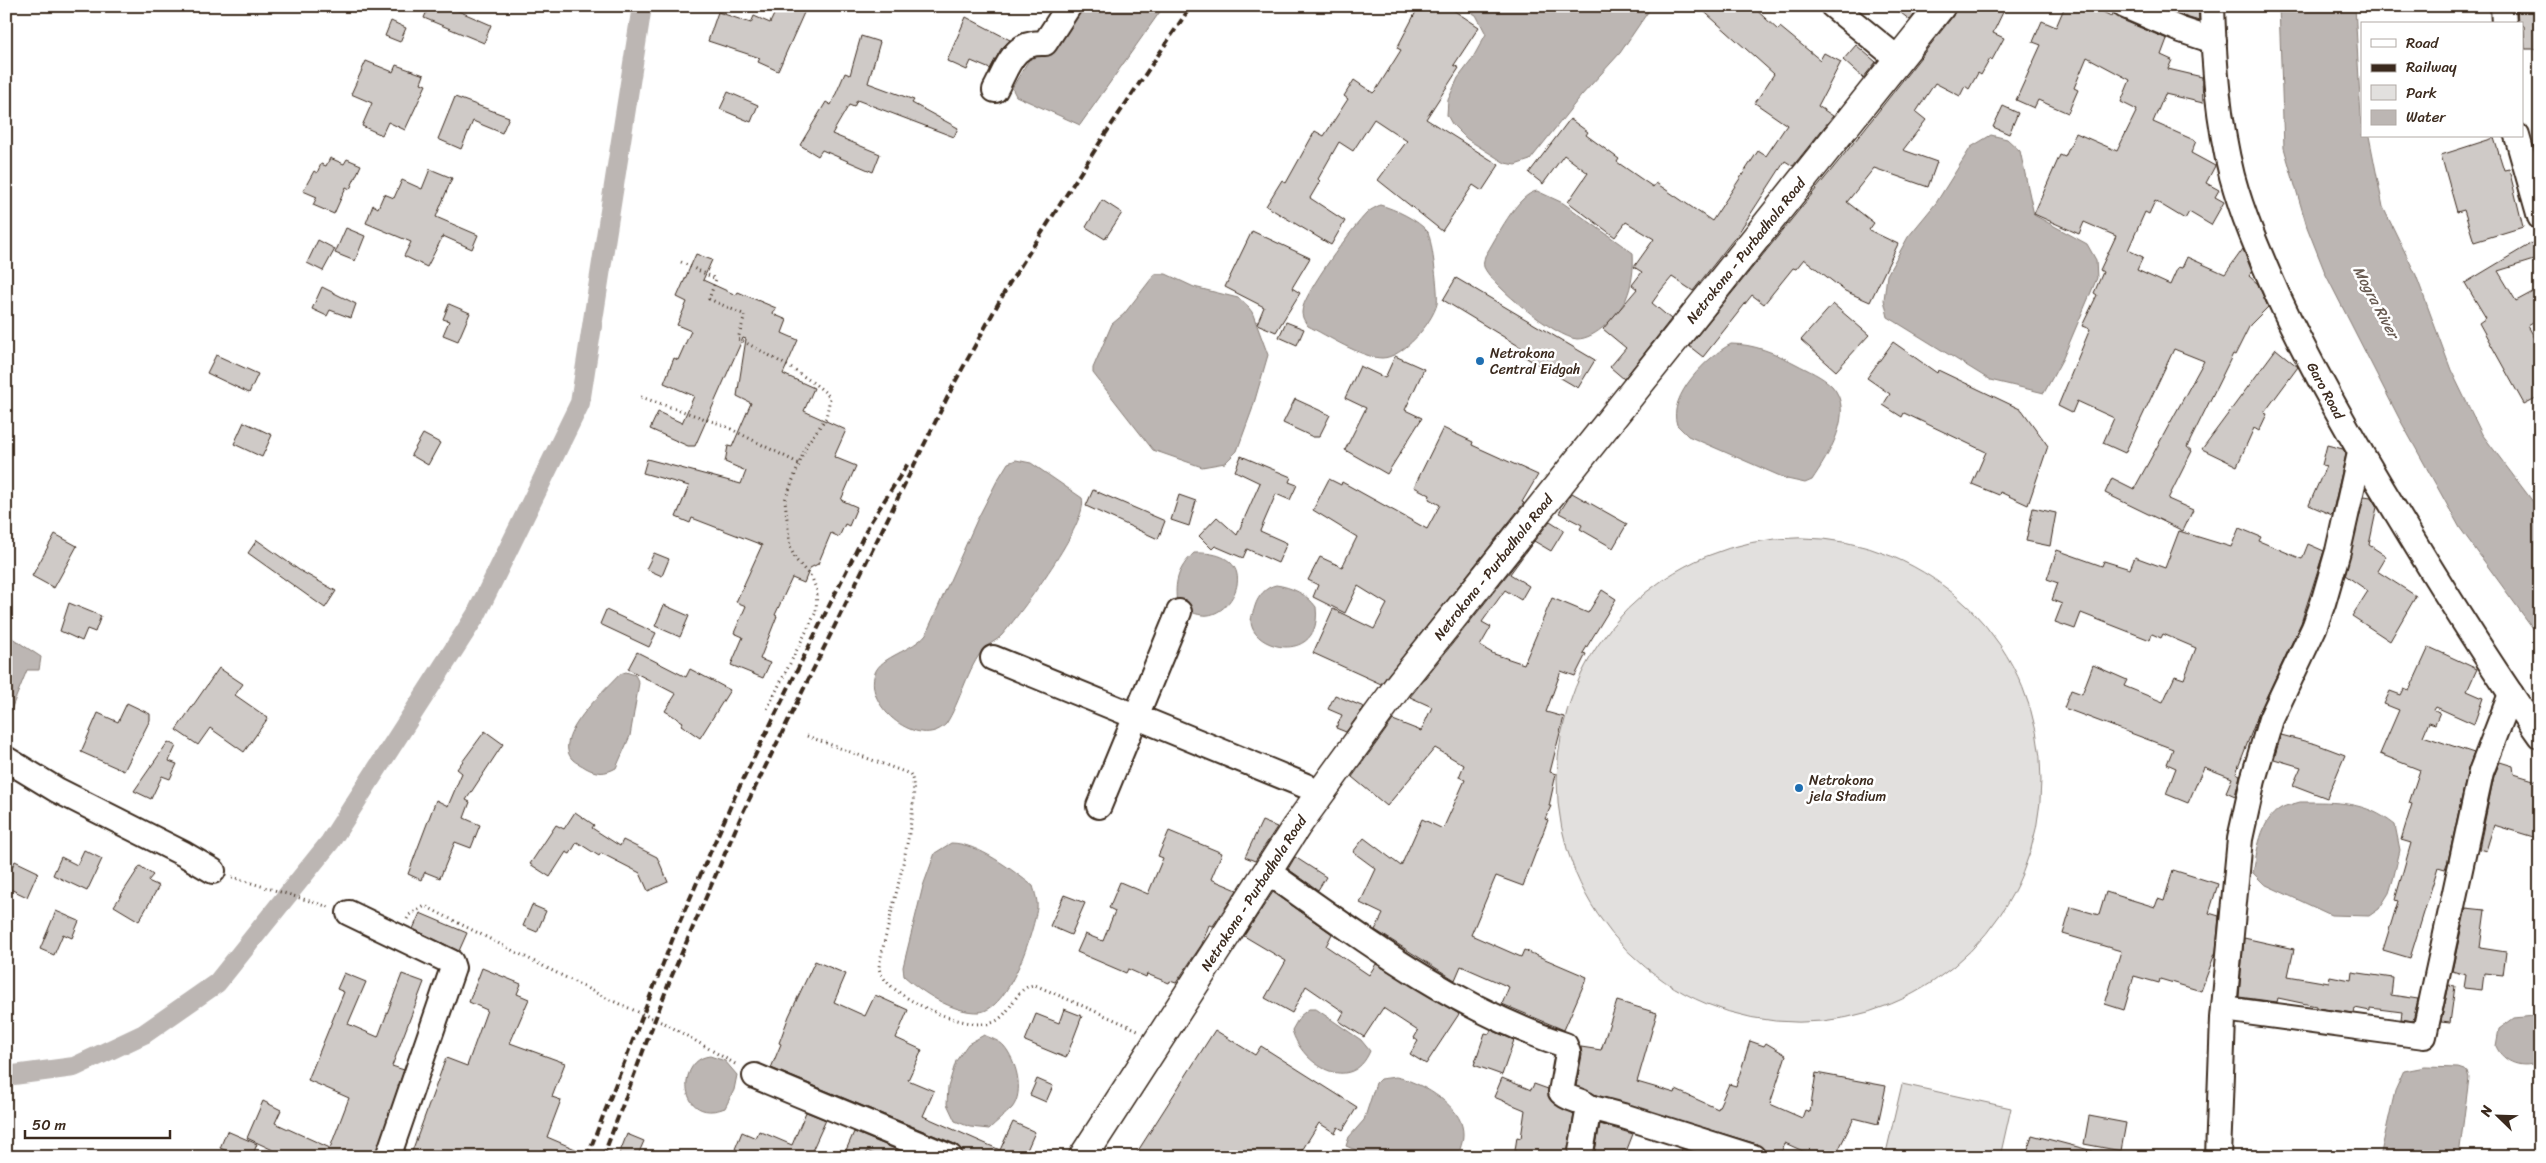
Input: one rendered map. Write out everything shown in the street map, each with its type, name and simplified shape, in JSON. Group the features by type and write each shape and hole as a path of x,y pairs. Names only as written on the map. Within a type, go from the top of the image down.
{"main road":[{"name":"Netrokona - Purbadhola Road","path":"1083,1157 1296,827 1405,677 1941,6"}],"street":[{"path":"995,90 1017,51 1031,42 1045,43 1069,6"},
{"path":"1833,6 1898,59"},
{"path":"2125,6 2181,30 2214,41"},
{"name":"Garo Road","path":"2212,6 2215,85 2232,176 2247,224 2300,342 2360,453 2511,694 2540,736"},
{"path":"2503,6 2504,22"},
{"path":"2518,138 2534,172 2540,217"},
{"path":"2218,1157 2224,1009 2240,839 2271,719 2314,628 2323,603 2338,551 2360,453"},
{"path":"1099,806 1179,612"},
{"path":"993,658 1137,715 1306,786"},
{"path":"2224,1009 2424,1036 2481,772 2511,694"},
{"path":"6,759 57,790 184,854 213,871"},
{"path":"1267,872 1394,961 1437,986 1493,1016 1535,1035 1565,1045 1568,1053 1561,1092 1570,1098 1585,1102 1589,1107 1753,1157"},
{"path":"349,912 451,962 453,968 388,1157"},
{"path":"755,1076 950,1157"},
{"path":"1580,1157 1589,1107"}],"path":[{"path":"681,262 716,279 709,299 745,315 738,339 827,392 830,398 826,418 807,444 785,500 790,547 796,560 812,578 817,590 816,612 766,711"},
{"path":"641,397 723,425 798,463"},
{"path":"807,736 910,774 914,778 912,810 904,859 879,967 879,975 888,984 924,1008 948,1018 968,1024 985,1024 999,1020 1025,988 1035,984 1159,1039"},
{"path":"213,871 349,912"},
{"path":"399,937 409,915 425,906 608,998 668,1025 755,1076"}],"green space":[{"name":"Netrokona jela Stadium","path":"1799,538 1823,539 1846,543 1892,557 1933,579 1970,609 2000,646 2022,687 2036,733 2040,756 2040,804 2036,827 2022,873 2000,914 1970,951 1933,981 1892,1003 1846,1017 1823,1021 1799,1022 1775,1021 1752,1017 1706,1003 1665,981 1628,951 1598,914 1576,873 1562,827 1558,804 1557,780 1558,756 1562,733 1576,687 1598,646 1628,609 1665,579 1706,557 1752,543 1775,539"},
{"path":"1902,1084 2011,1108 2000,1157 1885,1157"}],"water":[{"path":"1082,6 1164,6 1080,125 1016,96 1012,88 1033,53 1058,41 1067,31"},
{"path":"1459,6 1652,6 1620,53 1581,96 1530,160 1515,165 1505,163 1467,139 1452,124 1447,115 1448,100 1458,78 1471,61 1486,34 1476,15"},
{"name":"Mogra River","path":"2279,6 2355,6 2361,138 2369,138 2383,207 2416,275 2451,370 2482,434 2540,511 2540,638 2460,528 2399,418 2326,275 2307,227 2284,148"},
{"path":"1991,135 2007,139 2020,151 2034,215 2087,244 2096,260 2097,278 2063,358 2044,393 1990,380 1888,317 1884,300 1887,275 1908,237 1936,203 1971,147"},
{"path":"1537,191 1563,203 1633,253 1633,271 1626,299 1606,325 1599,331 1584,338 1577,339 1568,336 1541,321 1499,286 1489,276 1484,267 1485,256 1508,218 1522,200 1529,194"},
{"path":"1380,205 1406,215 1428,232 1435,268 1437,298 1434,312 1416,338 1399,352 1382,358 1355,350 1308,326 1302,312 1310,291 1340,246 1367,213"},
{"path":"1155,274 1166,274 1194,287 1238,298 1245,303 1252,312 1268,355 1252,410 1237,451 1225,463 1202,467 1153,450 1093,373 1093,368 1112,324 1124,314"},
{"path":"1731,344 1756,347 1788,360 1824,379 1832,386 1839,397 1841,408 1837,434 1832,447 1812,480 1805,483 1787,479 1688,436 1677,425 1678,402 1692,378 1711,358"},
{"path":"1016,460 1031,463 1082,498 1082,510 1065,546 1023,608 1002,635 986,647 978,656 946,724 935,731 922,732 909,729 885,711 877,699 874,686 875,673 884,662 913,645 926,634 977,520 997,481 1008,463"},
{"path":"1194,553 1216,555 1230,562 1237,573 1237,585 1233,597 1214,614 1202,615 1189,611 1177,604 1176,589 1178,576 1184,564"},
{"path":"1276,585 1298,592 1308,598 1316,607 1315,625 1309,638 1299,645 1286,647 1273,645 1262,640 1254,631 1251,621 1256,602 1260,595"},
{"path":"6,634 41,657 39,670 27,670 6,722"},
{"path":"626,672 635,675 639,683 630,736 616,768 605,772 594,771 573,760 568,751 569,739 574,727 593,702 620,674"},
{"path":"2300,802 2350,804 2373,811 2395,825 2400,850 2393,880 2389,893 2379,909 2369,916 2331,915 2264,884 2253,873 2258,846 2268,820 2281,808"},
{"path":"951,843 972,847 1005,865 1033,886 1037,900 1035,920 1018,969 1000,999 990,1008 979,1012 949,1006 920,989 904,976 903,967 923,886 935,853"},
{"path":"1309,1009 1316,1009 1361,1040 1370,1051 1362,1064 1351,1071 1339,1073 1327,1070 1305,1054 1297,1043 1292,1030 1300,1016"},
{"path":"2534,1016 2540,1018 2540,1061 2534,1064 2521,1065 2509,1061 2499,1052 2496,1046 2499,1029 2514,1018"},
{"path":"984,1035 1004,1046 1012,1059 1018,1085 1018,1094 1012,1108 989,1129 970,1127 955,1121 947,1104 948,1087 956,1061 968,1044"},
{"path":"710,1056 725,1061 737,1075 734,1090 725,1108 709,1111 698,1108 691,1100 687,1090 687,1079 691,1068 699,1060"},
{"path":"2425,1067 2458,1068 2467,1071 2469,1078 2459,1156 2449,1154 2448,1157 2380,1157 2395,1091 2404,1071"},
{"path":"1396,1077 1425,1088 1445,1101 1453,1109 1459,1117 1463,1130 1462,1142 1457,1157 1372,1157 1346,1146 1349,1137 1364,1120 1376,1083 1380,1079"}],"building":[{"path":"429,6 447,6 491,25 484,43 424,18"},
{"path":"778,6 807,6 778,71 758,62 760,58 708,41 718,12 751,23 754,16 770,23"},
{"path":"1419,6 1447,6 1479,27 1454,65 1459,68 1426,119 1499,165 1482,191 1473,185 1442,231 1378,180 1407,141 1374,119 1353,151 1339,142 1318,179 1320,181 1310,198 1345,221 1331,245 1266,206 1282,180 1286,183 1315,131 1324,136 1348,99 1344,96 1354,80 1373,93 1376,90 1401,50 1397,48"},
{"path":"1698,6 1752,6 1778,30 1780,27 1820,60 1824,53 1841,62 1818,106 1833,116 1793,166 1785,161 1737,235 1693,291 1672,277 1662,289 1652,303 1671,319 1624,379 1610,367 1626,348 1603,329 1637,289 1632,285 1642,272 1634,267 1654,239 1626,222 1615,237 1568,202 1588,173 1564,155 1543,184 1529,173 1570,119 1588,132 1586,135 1619,159 1617,162 1653,187 1656,183 1712,221 1758,151 1766,156 1787,125 1755,103 1774,74"},
{"path":"1892,6 1921,6 1910,20"},
{"path":"1956,6 2006,6 1993,33 2004,38 1992,60 1990,59 1981,75 1978,73 1969,89 1965,86 1960,96 1935,83 1916,112 1926,120 1903,150 1937,162 1928,187 1874,168 1847,202 1874,223 1869,230 1898,244 1870,302 1845,291 1804,259 1796,269 1793,268 1764,304 1752,295 1703,357 1689,346 1859,136 1953,16"},
{"path":"2065,6 2091,6 2111,16 2113,12 2120,19 2167,39 2161,55 2172,60 2168,69 2202,77 2203,103 2165,94 2153,122 2196,141 2191,153 2215,166 2206,183 2219,190 2215,197 2224,202 2211,225 2189,212 2185,219 2155,201 2149,214 2145,212 2128,250 2143,257 2137,270 2170,285 2178,267 2182,268 2187,257 2225,274 2243,249 2252,272 2249,276 2258,284 2268,307 2250,325 2235,355 2233,354 2187,447 2192,451 2168,499 2193,510 2183,531 2105,493 2112,478 2134,489 2204,361 2174,349 2125,453 2103,443 2114,418 2077,401 2072,413 2058,406 2090,329 2082,326 2097,295 2094,293 2103,272 2100,270 2116,236 2084,222 2079,234 2034,214 2060,155 2065,157 2076,133 2117,151 2137,110 2121,102 2130,80 2087,57 2074,88 2078,90 2068,113 2038,100 2034,108 2016,100 2041,45 2033,42 2042,21 2056,27"},
{"path":"2160,6 2198,6 2199,21 2186,17"},
{"path":"2517,6 2540,6 2540,49 2525,49 2524,22 2518,22"},
{"path":"966,17 1010,40 1001,49 990,69 971,61 967,70 947,61"},
{"path":"391,21 406,28 400,42 385,36"},
{"path":"861,36 880,42 868,83 914,100 912,103 958,128 954,137 857,100 854,107 849,105 832,134 880,154 873,172 822,150 818,156 800,145 826,102 831,105 845,73 850,75"},
{"path":"1856,45 1876,62 1863,78 1843,60"},
{"path":"366,61 393,72 396,65 424,75 421,83 426,85 405,130 388,122 382,135 362,126 372,103 351,94"},
{"path":"728,92 758,105 751,122 720,109"},
{"path":"455,97 509,117 502,133 473,121 461,149 438,139"},
{"path":"2003,106 2018,113 2009,134 1993,127"},
{"path":"2494,138 2504,170 2509,169 2523,227 2474,242 2464,210 2457,212 2441,155"},
{"path":"330,158 344,164 347,159 361,165 350,189 346,187 334,214 313,205 317,197 303,191 314,171 317,173 321,164 326,166"},
{"path":"430,169 452,178 436,217 478,235 472,249 443,236 427,267 404,256 411,242 366,223 373,205 378,208 384,194 394,198 402,180 422,189"},
{"path":"1102,200 1122,213 1105,239 1086,227"},
{"path":"346,228 365,236 355,261 335,253"},
{"path":"1252,231 1310,258 1292,288 1300,293 1276,332 1257,324 1264,307 1225,287"},
{"path":"2540,238 2540,258 2498,271 2516,301 2540,288 2540,319 2528,326 2540,347 2540,396 2524,404 2479,323 2486,318 2465,283"},
{"path":"318,240 335,249 323,271 307,263"},
{"path":"696,254 712,260 703,280 736,295 738,292 776,308 773,314 787,320 782,333 798,340 783,374 814,388 804,411 846,430 834,457 856,466 841,500 857,507 849,526 845,524 839,537 831,533 818,564 810,568 804,583 792,578 775,615 777,616 760,659 770,663 763,678 731,665 743,637 734,633 746,606 736,602 762,545 692,518 690,523 676,517 689,486 643,473 647,459 741,484 746,471 725,462 728,446 732,447 751,403 737,396 746,339 743,338 695,446 688,446 650,429 658,412 682,423 694,396 664,383 674,358 678,360 691,331 677,325 687,302 677,297"},
{"path":"1456,278 1595,360 1578,388 1518,353 1522,348 1443,300"},
{"path":"322,287 356,304 351,318 330,310 327,316 312,309"},
{"path":"449,304 470,313 458,341 443,335 449,321 443,319"},
{"path":"1833,304 1869,335 1836,371 1801,340"},
{"path":"1286,322 1304,329 1297,345 1279,337"},
{"path":"1893,342 1937,373 1938,370 2022,410 2048,446 2028,505 2000,492 1999,495 1972,484 1986,452 1904,413 1902,417 1883,405 1890,394 1867,378"},
{"path":"2276,349 2298,367 2264,413 2267,414 2259,431 2254,428 2237,466 2202,449"},
{"path":"216,355 258,374 249,393 207,373"},
{"path":"1395,356 1424,369 1405,410 1422,418 1387,474 1345,450 1366,408 1345,398 1360,366 1385,378"},
{"path":"1295,399 1330,415 1319,437 1313,437 1283,423"},
{"path":"244,422 272,435 262,457 234,444"},
{"path":"1443,428 1473,442 1472,445 1538,475 1522,502 1524,503 1381,684 1313,653 1333,609 1374,629 1387,604 1358,586 1345,613 1313,597 1318,585 1308,580 1320,557 1342,567 1357,537 1313,510 1329,479 1341,485 1342,482 1427,529 1440,505 1429,499 1430,495 1414,487"},
{"path":"423,434 440,443 428,465 411,455"},
{"path":"2327,445 2343,449 2346,454 2332,515 2309,505 2326,466 2322,465"},
{"path":"1241,456 1291,477 1289,482 1297,485 1290,500 1276,494 1260,531 1287,543 1278,563 1247,549 1243,558 1215,546 1212,549 1199,536 1217,517 1237,535 1260,483 1235,471"},
{"path":"1093,490 1165,521 1158,539 1086,506"},
{"path":"1572,493 1627,524 1613,548 1580,529 1582,525 1559,513"},
{"path":"1179,495 1196,501 1189,526 1171,520"},
{"path":"2364,496 2371,497 2377,507 2369,545 2386,556 2377,571 2416,596 2390,641 2352,616 2368,591 2345,575"},
{"path":"2033,508 2056,513 2050,546 2026,541"},
{"path":"1550,521 1564,530 1551,551 1534,541"},
{"path":"2239,528 2261,537 2259,541 2302,559 2308,544 2324,551 2301,623 2259,713 2236,773 2240,775 2235,796 2226,792 2232,778 2204,767 2188,803 2166,794 2176,768 2167,764 2173,749 2064,708 2071,690 2082,694 2093,665 2127,680 2124,686 2163,702 2175,676 2184,679 2196,648 2163,634 2161,638 2152,634 2150,640 2081,613 2075,629 2055,622 2062,604 2052,600 2058,583 2047,579 2057,550 2102,566 2104,561 2130,569 2135,557 2165,568 2179,531 2231,547"},
{"path":"55,534 77,546 54,588 32,576"},
{"path":"257,540 299,570 336,591 325,608 248,553"},
{"path":"1533,542 1510,574 1529,586 1521,600 1505,590 1482,622 1491,627 1480,646 1494,654 1524,664 1552,598 1588,613 1602,590 1616,599 1583,653 1586,654 1575,676 1561,671 1546,712 1564,717 1550,772 1556,774 1549,806 1551,806 1545,819 1548,820 1523,886 1496,876 1471,935 1521,957 1524,950 1587,977 1564,1030 1502,1004 1509,987 1461,966 1455,980 1375,930 1383,914 1360,903 1376,869 1353,852 1364,838 1401,866 1422,819 1443,829 1465,780 1459,777 1464,765 1435,748 1387,806 1352,777 1393,720 1421,731 1432,707 1410,697"},
{"path":"654,553 669,559 662,576 646,569"},
{"path":"69,603 101,616 95,632 87,629 82,641 60,631"},
{"path":"664,605 689,616 680,637 655,626"},
{"path":"606,610 656,633 649,647 600,624"},
{"path":"2429,647 2477,669 2467,691 2483,698 2474,724 2436,707 2434,710 2440,712 2435,724 2429,722 2423,736 2474,753 2468,769 2448,861 2445,869 2438,867 2410,958 2383,950 2398,901 2395,900 2411,843 2401,840 2412,804 2409,803 2420,770 2380,754 2399,710 2384,704 2390,691 2401,695 2404,689 2409,691"},
{"path":"637,652 686,677 690,669 730,690 700,738 681,725 683,722 665,711 676,694 628,669"},
{"path":"219,668 243,684 235,695 268,718 244,752 210,728 198,745 176,730"},
{"path":"1335,695 1364,707 1346,732 1336,728 1342,715 1328,709"},
{"path":"127,703 150,714 150,720 124,771 81,752 98,713 118,722"},
{"path":"485,731 503,744 466,800 470,802 464,818 480,825 471,848 455,842 440,878 425,872 421,880 408,874 436,800 448,806 462,773 457,769"},
{"path":"2281,735 2316,744 2345,755 2327,798 2293,785 2301,767 2274,759"},
{"path":"168,742 176,746 169,761 177,764 170,779 162,776 151,799 134,791"},
{"path":"2500,762 2513,766 2514,774 2540,782 2540,839 2494,825 2486,851 2479,849 2494,776"},
{"path":"575,812 594,825 592,828 620,846 623,840 657,857 668,882 648,891 640,873 601,853 599,856 577,842 570,854 566,852 550,877 530,864 556,825 564,829"},
{"path":"1262,821 1277,827 1255,861 1245,857"},
{"path":"1169,831 1222,853 1211,879 1237,890 1213,926 1209,925 1202,944 1176,983 1170,981 1169,983 1147,974 1146,977 1128,969 1126,973 1077,952 1085,934 1103,941 1115,911 1109,908 1120,882 1148,894 1163,858 1158,856"},
{"path":"84,850 102,859 87,891 53,875 61,857 77,865"},
{"path":"1295,857 1326,877 1318,890 1288,869"},
{"path":"15,861 38,872 27,897 6,887 6,880"},
{"path":"140,866 153,875 148,881 159,886 139,921 114,906"},
{"path":"2173,870 2218,884 2209,913 2219,916 2216,951 2201,991 2160,979 2159,983 2134,976 2124,1010 2105,1004 2121,951 2063,934 2071,907 2099,915 2106,892 2155,907 2158,899 2164,901"},
{"path":"1273,892 1332,934 1326,946 1369,975 1376,964 1459,1014 1426,1064 1410,1054 1418,1041 1414,1038 1418,1031 1383,1008 1364,1037 1339,1021 1344,1012 1306,986 1292,1013 1265,998 1286,961 1244,936"},
{"path":"1064,895 1085,903 1071,935 1050,926"},
{"path":"532,905 546,911 537,932 523,926"},
{"path":"2466,908 2485,910 2480,948 2506,952 2503,975 2484,973 2482,990 2464,988 2466,975 2452,971"},
{"path":"56,911 79,921 72,938 63,934 54,955 40,949"},
{"path":"420,913 467,933 459,951 413,929"},
{"path":"2244,938 2294,949 2288,976 2329,983 2330,976 2351,980 2352,972 2393,978 2391,995 2418,999 2413,1021 2401,1019 2402,1012 2370,1008 2370,1011 2355,1008 2354,1013 2316,1008 2316,1006 2278,998 2277,1002 2239,997"},
{"path":"815,961 846,974 834,1002 865,1016 875,995 908,1010 896,1038 922,1050 908,1080 934,1091 923,1116 1000,1150 1013,1122 1035,1132 1024,1157 964,1157 961,1149 955,1144 771,1068 781,1044 779,1043 789,1016"},
{"path":"482,968 521,984 517,994 529,999 510,1043 565,1063 552,1097 561,1100 547,1137 594,1157 410,1157 446,1058 467,1066 487,1010 469,1002"},
{"path":"344,973 366,982 348,1024 378,1037 402,974 424,982 392,1066 404,1070 375,1157 288,1157 247,1138 263,1101 281,1110 275,1123 330,1148 349,1098 308,1080 344,992 337,989"},
{"path":"2449,985 2455,986 2450,1023 2441,1022"},
{"path":"1617,1001 1657,1013 1637,1082 1675,1093 1676,1090 1718,1109 1729,1084 1736,1086 1750,1041 1764,1046 1766,1043 1786,1055 1770,1104 1802,1118 1805,1110 1810,1112 1816,1073 1886,1086 1878,1124 1854,1118 1835,1157 1816,1157 1785,1143 1779,1157 1769,1157 1757,1144 1596,1095 1576,1086 1582,1055 1581,1047 1601,1050"},
{"path":"1064,1009 1082,1016 1066,1058 1025,1041 1036,1014 1059,1023"},
{"path":"1215,1030 1255,1055 1261,1046 1357,1107 1343,1130 1338,1127 1335,1133 1319,1123 1298,1157 1134,1157"},
{"path":"1491,1030 1514,1040 1502,1075 1474,1065 1485,1033 1489,1034"},
{"path":"1502,1078 1531,1090 1534,1084 1548,1089 1552,1102 1574,1114 1567,1157 1514,1157 1517,1137 1521,1138 1525,1110 1494,1097"},
{"path":"1037,1079 1053,1086 1046,1102 1030,1095"},
{"path":"806,1112 826,1120 811,1153 819,1157 754,1157 735,1149 742,1132 756,1138 759,1131 792,1145"},
{"path":"2089,1116 2126,1123 2121,1151 2084,1144"},
{"path":"1600,1124 1633,1134 1624,1157 1594,1157"},
{"path":"227,1131 257,1144 252,1157 240,1157 220,1148"},
{"path":"854,1132 914,1157 880,1157 867,1151 865,1157 843,1157"},
{"path":"627,1134 644,1141 637,1157 618,1157"},
{"path":"2032,1135 2093,1151 2093,1157 2026,1157"},
{"path":"1682,1149 1706,1157 1679,1157"}],"waterway":[{"path":"6,1076 74,1067 144,1034 217,983 330,842 476,615 580,403 642,6"}],"railway":[{"path":"603,1157 670,980 743,812 955,382 1009,284 1104,136 1191,6"},
{"path":"587,1157 677,928 735,796 870,523 909,462"}],"place":[{"name":"Netrokona Central Eidgah","path":"1480,361"},
{"name":"Netrokona jela Stadium","path":"1799,788"}]}
